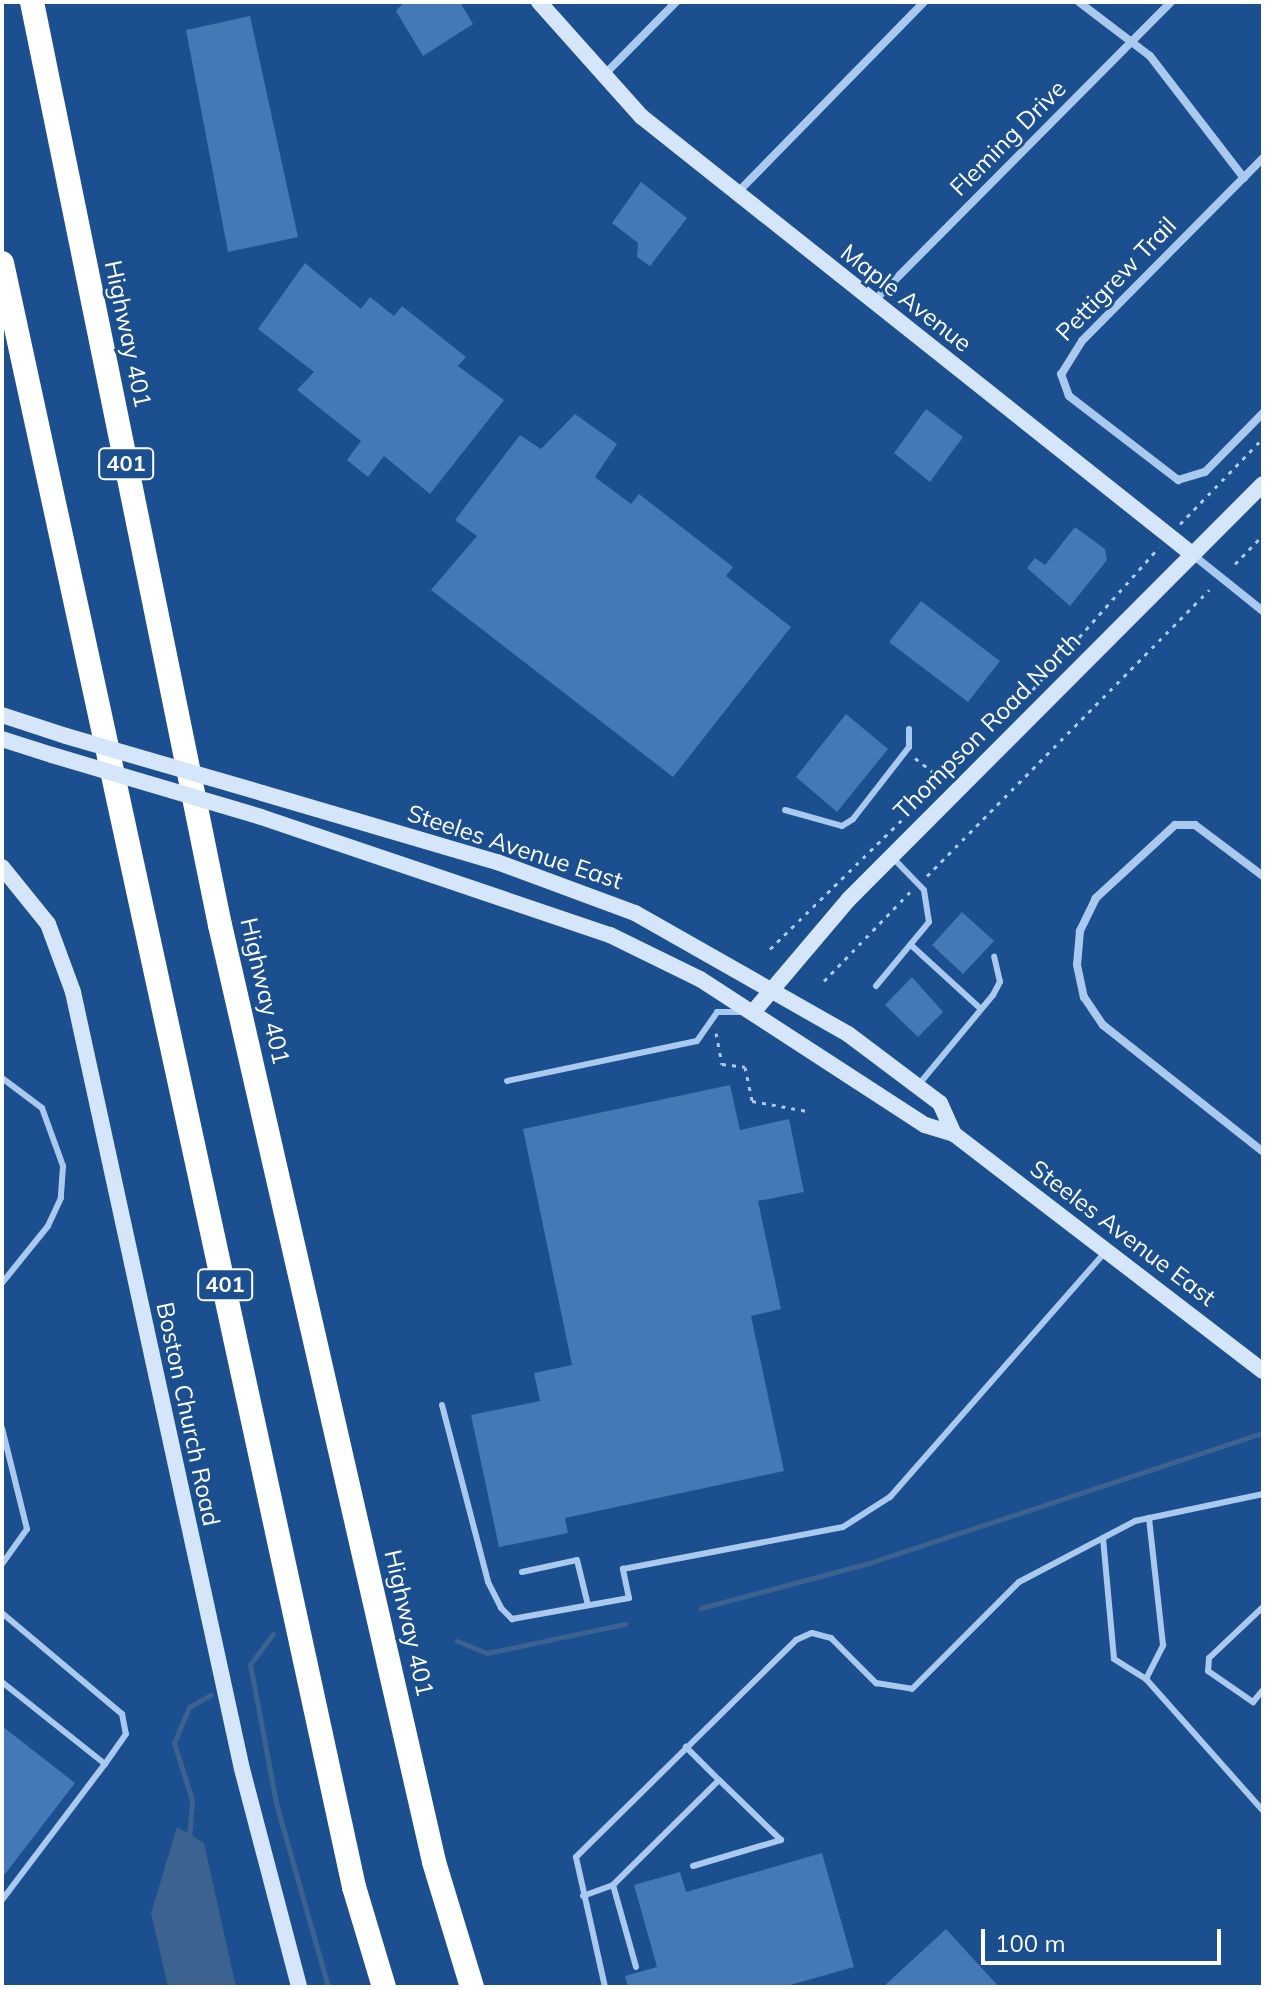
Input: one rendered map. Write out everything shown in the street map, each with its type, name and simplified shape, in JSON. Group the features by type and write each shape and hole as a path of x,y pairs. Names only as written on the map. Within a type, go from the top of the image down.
{"highway":[{"name":"Highway 401","path":"32,2 220,925 434,1862 472,1987"},
{"name":"401","path":"2,263 354,1887 384,1987"}],"main road":[{"name":"Maple Avenue","path":"539,2 601,78 737,194 1192,554"},
{"name":"Thompson Road North","path":"754,1011 892,856 1263,484"},
{"name":"Steeles Avenue East","path":"2,715 262,793 622,908 772,988 917,1086 940,1103 954,1134"},
{"name":"Steeles Avenue East","path":"2,739 261,817 610,935 754,1011 925,1125 954,1134 1263,1371"},
{"name":"Boston Church Road","path":"2,867 48,924 73,992 242,1769 299,1987"}],"street":[{"path":"601,78 676,2"},
{"path":"737,194 924,2"},
{"path":"1079,2 1169,76 1244,178"},
{"name":"Fleming Drive","path":"872,303 1171,2"},
{"name":"Pettigrew Trail","path":"1263,158 1082,341 1061,374 1069,396 1178,480 1205,472 1263,413"},
{"name":"Maple Avenue","path":"1192,554 1263,611"},
{"path":"1263,876 1195,825 1175,825 1096,898 1080,931 1077,965 1084,997 1103,1025 1263,1152"}],"lane":[{"path":"785,810 842,826 905,751 909,729"},
{"path":"876,986 929,922 931,904 919,884 892,856"},
{"path":"912,946 981,1009"},
{"path":"917,1086 1000,982 994,957"},
{"path":"507,1081 697,1041 714,1017 754,1011"},
{"path":"2,1078 42,1108 63,1166 61,1198 48,1226 2,1283"},
{"path":"442,1405 488,1582 501,1608 512,1619 629,1598 623,1569 843,1527 890,1497 1106,1250"},
{"path":"2,1428 27,1529 2,1564"},
{"path":"605,1987 576,1857 686,1747 812,1633 831,1638 876,1683 912,1689 1019,1582 1149,1518 1263,1494"},
{"path":"1146,1679 1163,1645 1149,1518"},
{"path":"1103,1538 1114,1659 1146,1679 1263,1811"},
{"path":"522,1572 577,1560 588,1605"},
{"path":"1263,1607 1209,1658 1208,1671 1253,1702 1263,1690"},
{"path":"2,1613 122,1714 126,1734 2,1900"},
{"path":"2,1682 105,1764"},
{"path":"686,1747 781,1840 693,1866"},
{"path":"583,1896 613,1885 719,1780"},
{"path":"613,1885 636,1967"}],"path":[{"path":"1016,708 1169,536 1263,438"},
{"path":"1235,564 1263,535"},
{"path":"824,981 1209,590"},
{"path":"905,751 941,778"},
{"path":"770,949 941,778 959,766"},
{"path":"714,1017 722,1064 745,1067 752,1101 807,1111"}],"water":[{"path":"177,1827 204,1843 236,1987 168,1987 151,1913"}],"building":[{"path":"404,2 460,2 473,24 423,56 396,11"},
{"path":"250,16 298,237 228,252 186,30"},
{"path":"641,182 687,218 650,266 637,257 638,243 612,223"},
{"path":"305,263 361,309 370,297 394,316 402,306 466,357 458,366 504,400 430,494 384,456 368,477 347,460 361,441 297,390 314,372 258,329"},
{"path":"926,409 963,437 930,482 894,453"},
{"path":"575,414 617,444 595,477 631,504 639,494 733,567 726,576 791,627 673,777 431,590 477,536 455,520 520,435 541,449"},
{"path":"1075,527 1105,549 1107,560 1070,606 1027,568 1035,558 1045,565"},
{"path":"921,601 1000,661 968,702 889,642"},
{"path":"846,714 888,749 837,812 796,777"},
{"path":"962,912 994,941 963,974 932,945"},
{"path":"912,977 943,1012 918,1037 885,1005"},
{"path":"730,1085 740,1130 789,1119 804,1192 758,1201 781,1309 751,1316 784,1471 565,1518 568,1533 499,1547 471,1415 540,1401 534,1373 572,1365 523,1129"},
{"path":"2,1726 75,1783 2,1878"},
{"path":"822,1853 854,1967 783,1987 628,1987 625,1976 657,1967 634,1885 680,1872 686,1892"},
{"path":"946,1929 999,1987 883,1987"}],"waterway":[{"path":"701,1608 869,1563 1263,1433"},
{"path":"457,1641 487,1653 625,1624"},
{"path":"273,1634 250,1664 276,1803 328,1987"},
{"path":"189,1840 192,1800 174,1743 189,1707 211,1695"}]}
